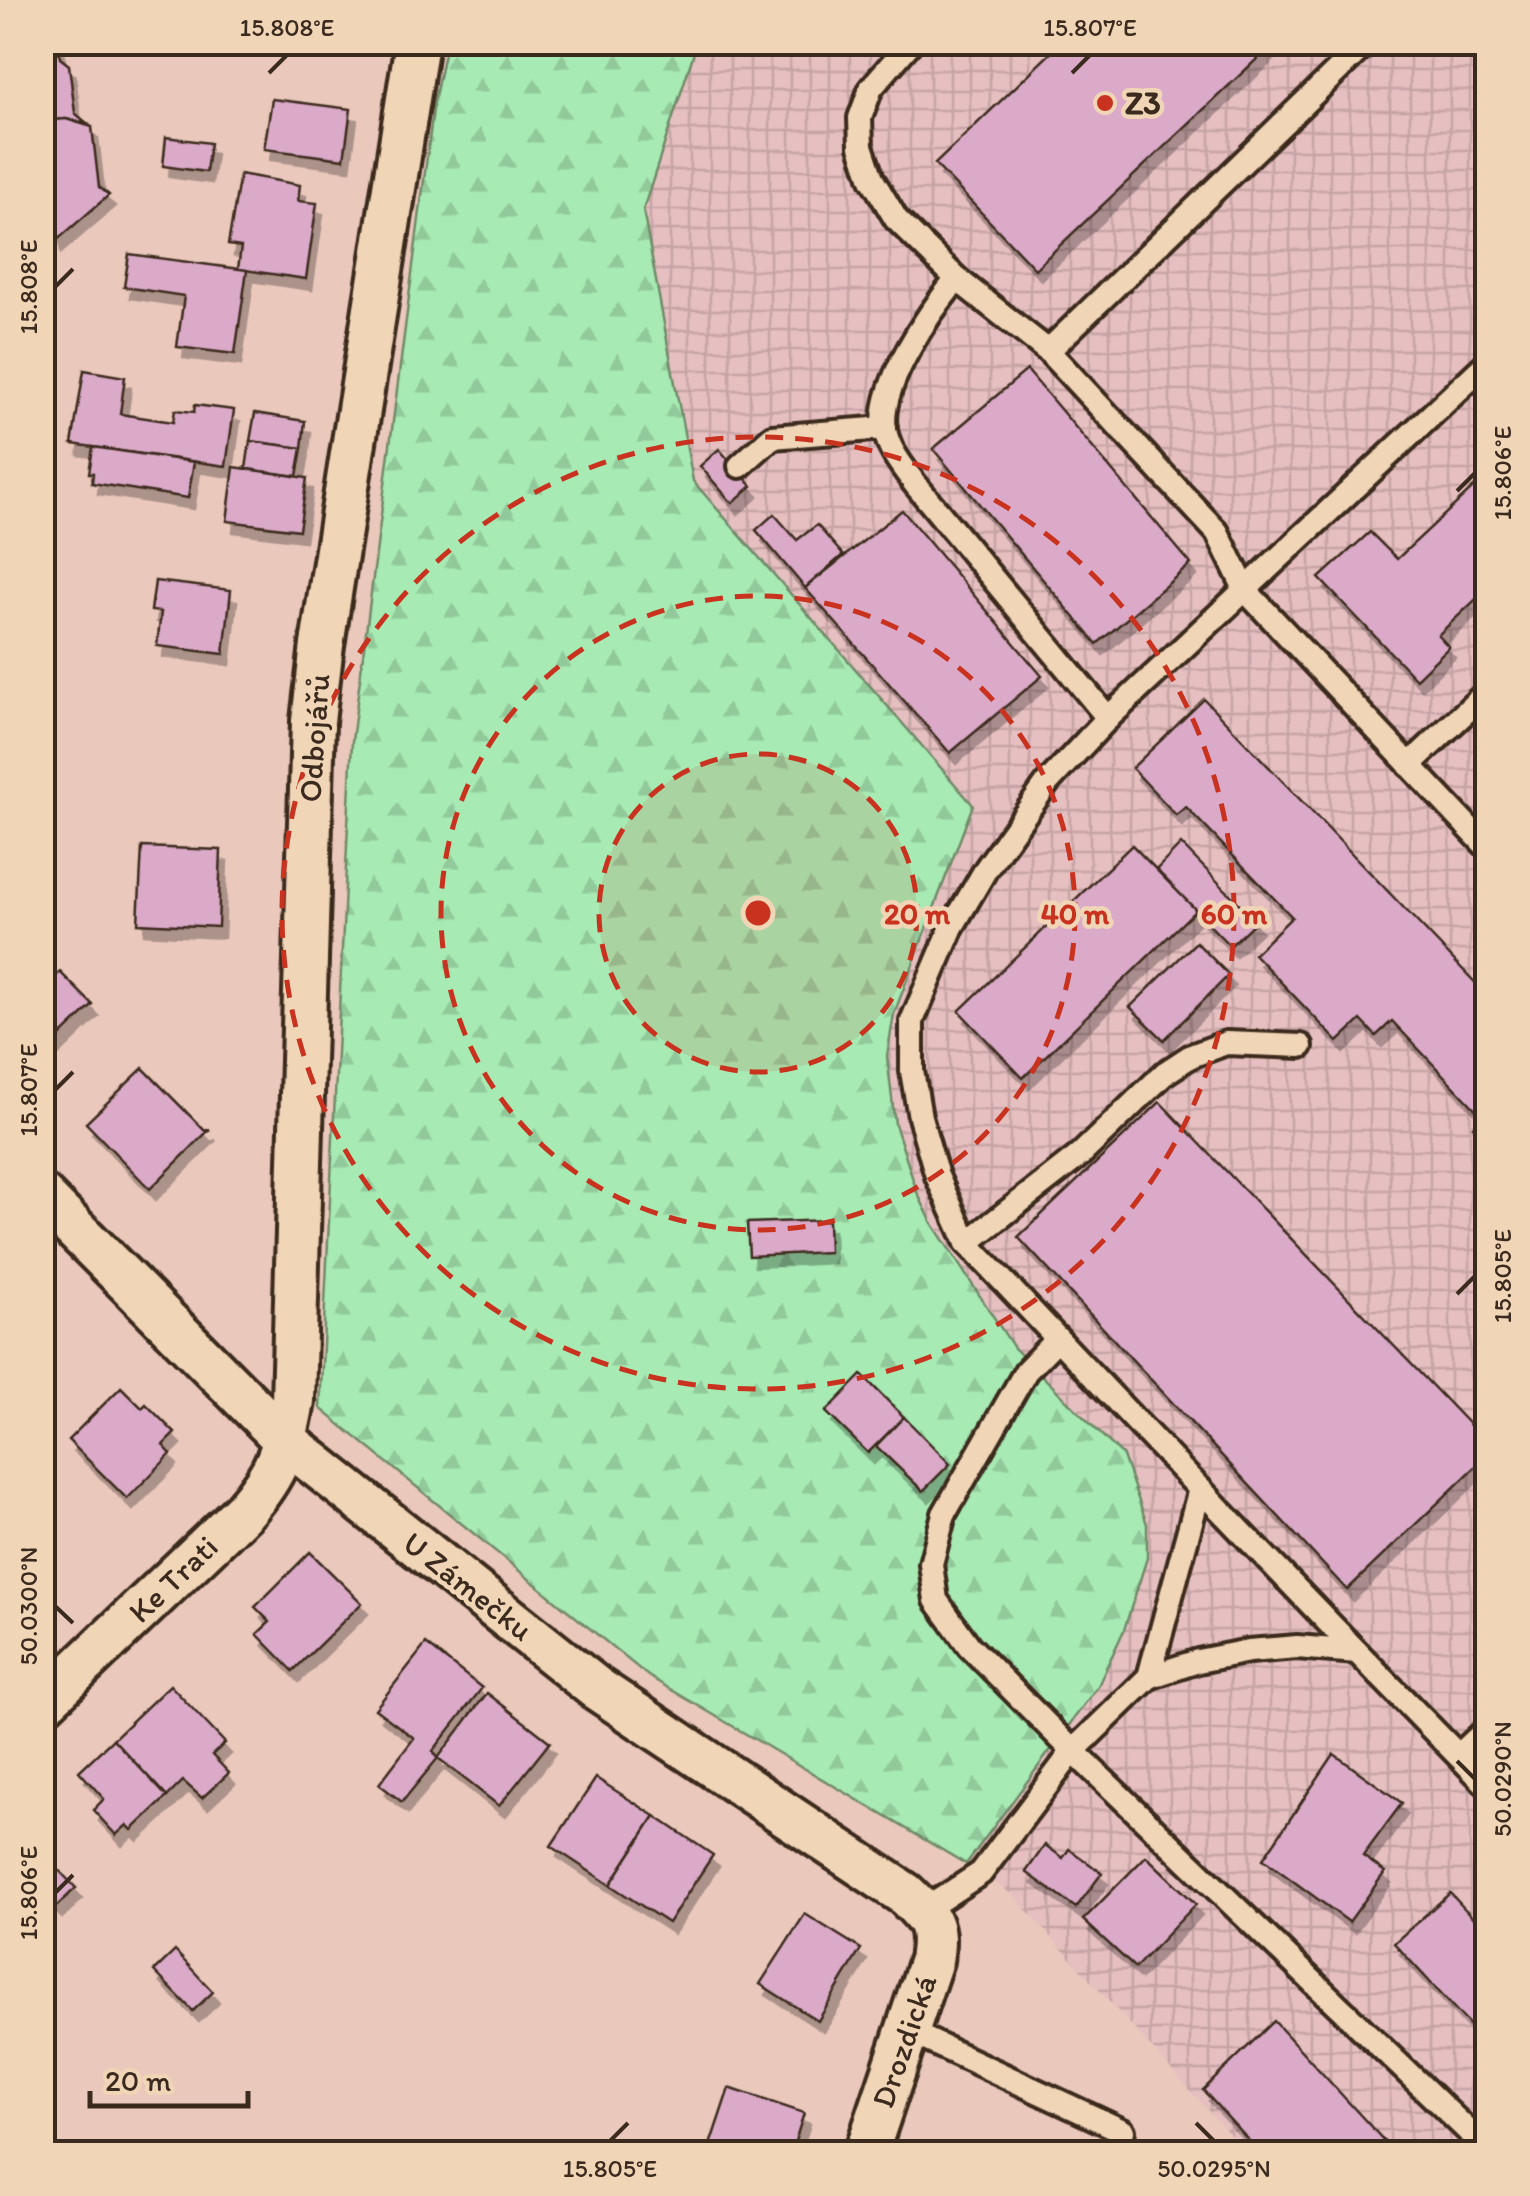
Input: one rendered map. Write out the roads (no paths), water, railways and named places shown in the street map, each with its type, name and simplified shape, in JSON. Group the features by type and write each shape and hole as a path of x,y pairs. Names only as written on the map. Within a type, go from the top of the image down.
{"street":[{"name":"Odbojářů","path":"286,1441 293,1401 308,802 314,720 322,644 417,42"},
{"name":"U Zámečku","path":"42,1196 286,1441 596,1688 905,1894 928,1919"},
{"name":"Ke Trati","path":"42,1704 244,1511 270,1481 286,1441"},
{"name":"Drozdická","path":"866,2154 932,1960 928,1919"}],"lane":[{"path":"910,42 871,88 860,118 861,146 872,179 896,220 956,279 1048,350 1217,532 1246,591 1488,848"},
{"path":"1048,350 1367,42"},
{"path":"956,279 930,312 892,388 885,428 893,452 914,484 1108,718"},
{"path":"1488,362 1108,718 1048,782 986,868 952,927 912,1021 912,1071 920,1117 937,1176 967,1243 1488,1786"},
{"path":"740,466 772,437 885,428"},
{"path":"1409,765 1488,691"},
{"path":"967,1243 1080,1155 1165,1072 1191,1056 1226,1044 1300,1046"},
{"path":"1058,1339 1026,1370 944,1514 930,1564 936,1600 969,1646 1073,1751 1488,2150"},
{"path":"1149,1677 1200,1489"},
{"path":"928,1919 981,1873 1073,1751 1149,1677 1198,1661 1249,1652 1297,1647 1356,1652"},
{"path":"1459,1756 1488,1728"},
{"path":"908,2030 1123,2131"}],"place":[{"name":"Z3","path":"1105,103"}]}
